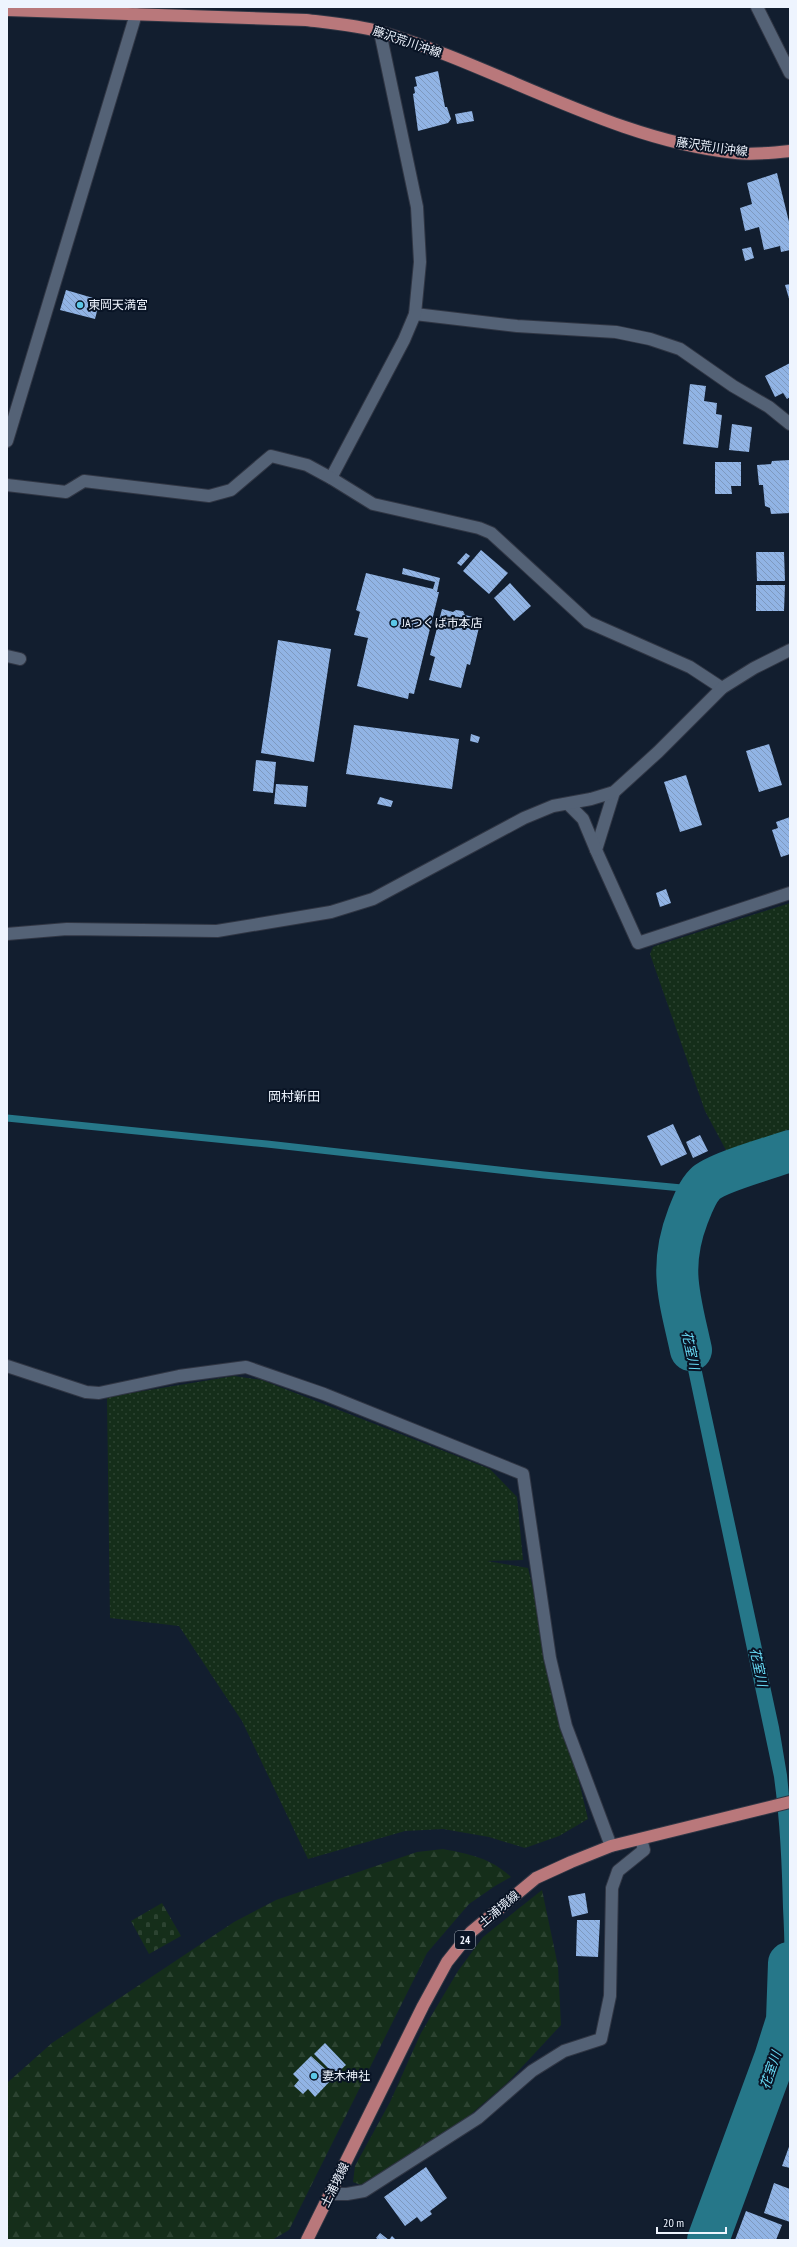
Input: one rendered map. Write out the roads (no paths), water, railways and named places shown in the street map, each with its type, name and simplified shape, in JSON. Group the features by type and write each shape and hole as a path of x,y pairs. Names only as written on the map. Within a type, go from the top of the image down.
{"main road":[{"name":"藤沢荒川沖線","path":"7,10 306,20 347,24 380,32 628,128 668,140 737,153 790,151"},
{"name":"土浦境線","path":"307,2240 423,2006 447,1962 471,1932 536,1878 611,1846 790,1802"}],"street":[{"path":"757,7 790,73"},
{"path":"7,441 136,14"},
{"path":"331,478 404,340 415,314 420,262 417,207 380,32"},
{"path":"415,314 517,326 616,332 650,339 680,349 732,386 770,407 790,424"},
{"path":"7,485 66,492 84,481 209,496 231,490 271,456 308,465 373,504 479,528 490,533 588,622 690,667 722,688"},
{"path":"7,934 74,929 217,930 331,912 373,899 524,818 553,806 591,799 614,792 658,752 722,688 754,668 790,650"},
{"path":"7,656 20,659"},
{"path":"596,850 614,792"},
{"path":"568,804 583,819 638,943 790,893"},
{"path":"7,1366 86,1392 99,1393 179,1376 246,1367 324,1394 523,1474 550,1658 566,1726 611,1846"},
{"path":"330,2194 347,2194 364,2191 478,2118 532,2071 564,2051 601,2039 610,1996 612,1888 618,1871 644,1850 641,1839"}],"water":[{"path":"685,1293 779,1727 787,1775 790,1806 790,2021 780,2021 784,1979 784,1936 778,1810 774,1777 672,1294"}],"waterway":[{"path":"7,1118 267,1144 544,1175 682,1188 705,1184"},
{"name":"花室川","path":"691,1350 680,1299 677,1268 678,1252 682,1235 695,1199 702,1187 711,1180 732,1170 790,1151"},
{"name":"花室川","path":"708,2240 775,2058 787,2020 789,1963"}],"place":[{"name":"東岡天満宮","path":"80,305"},
{"name":"JAつくば市本店","path":"394,623"},
{"name":"妻木神社","path":"314,2076"}],"district":[{"name":"岡村新田","path":"294,1096"}]}
